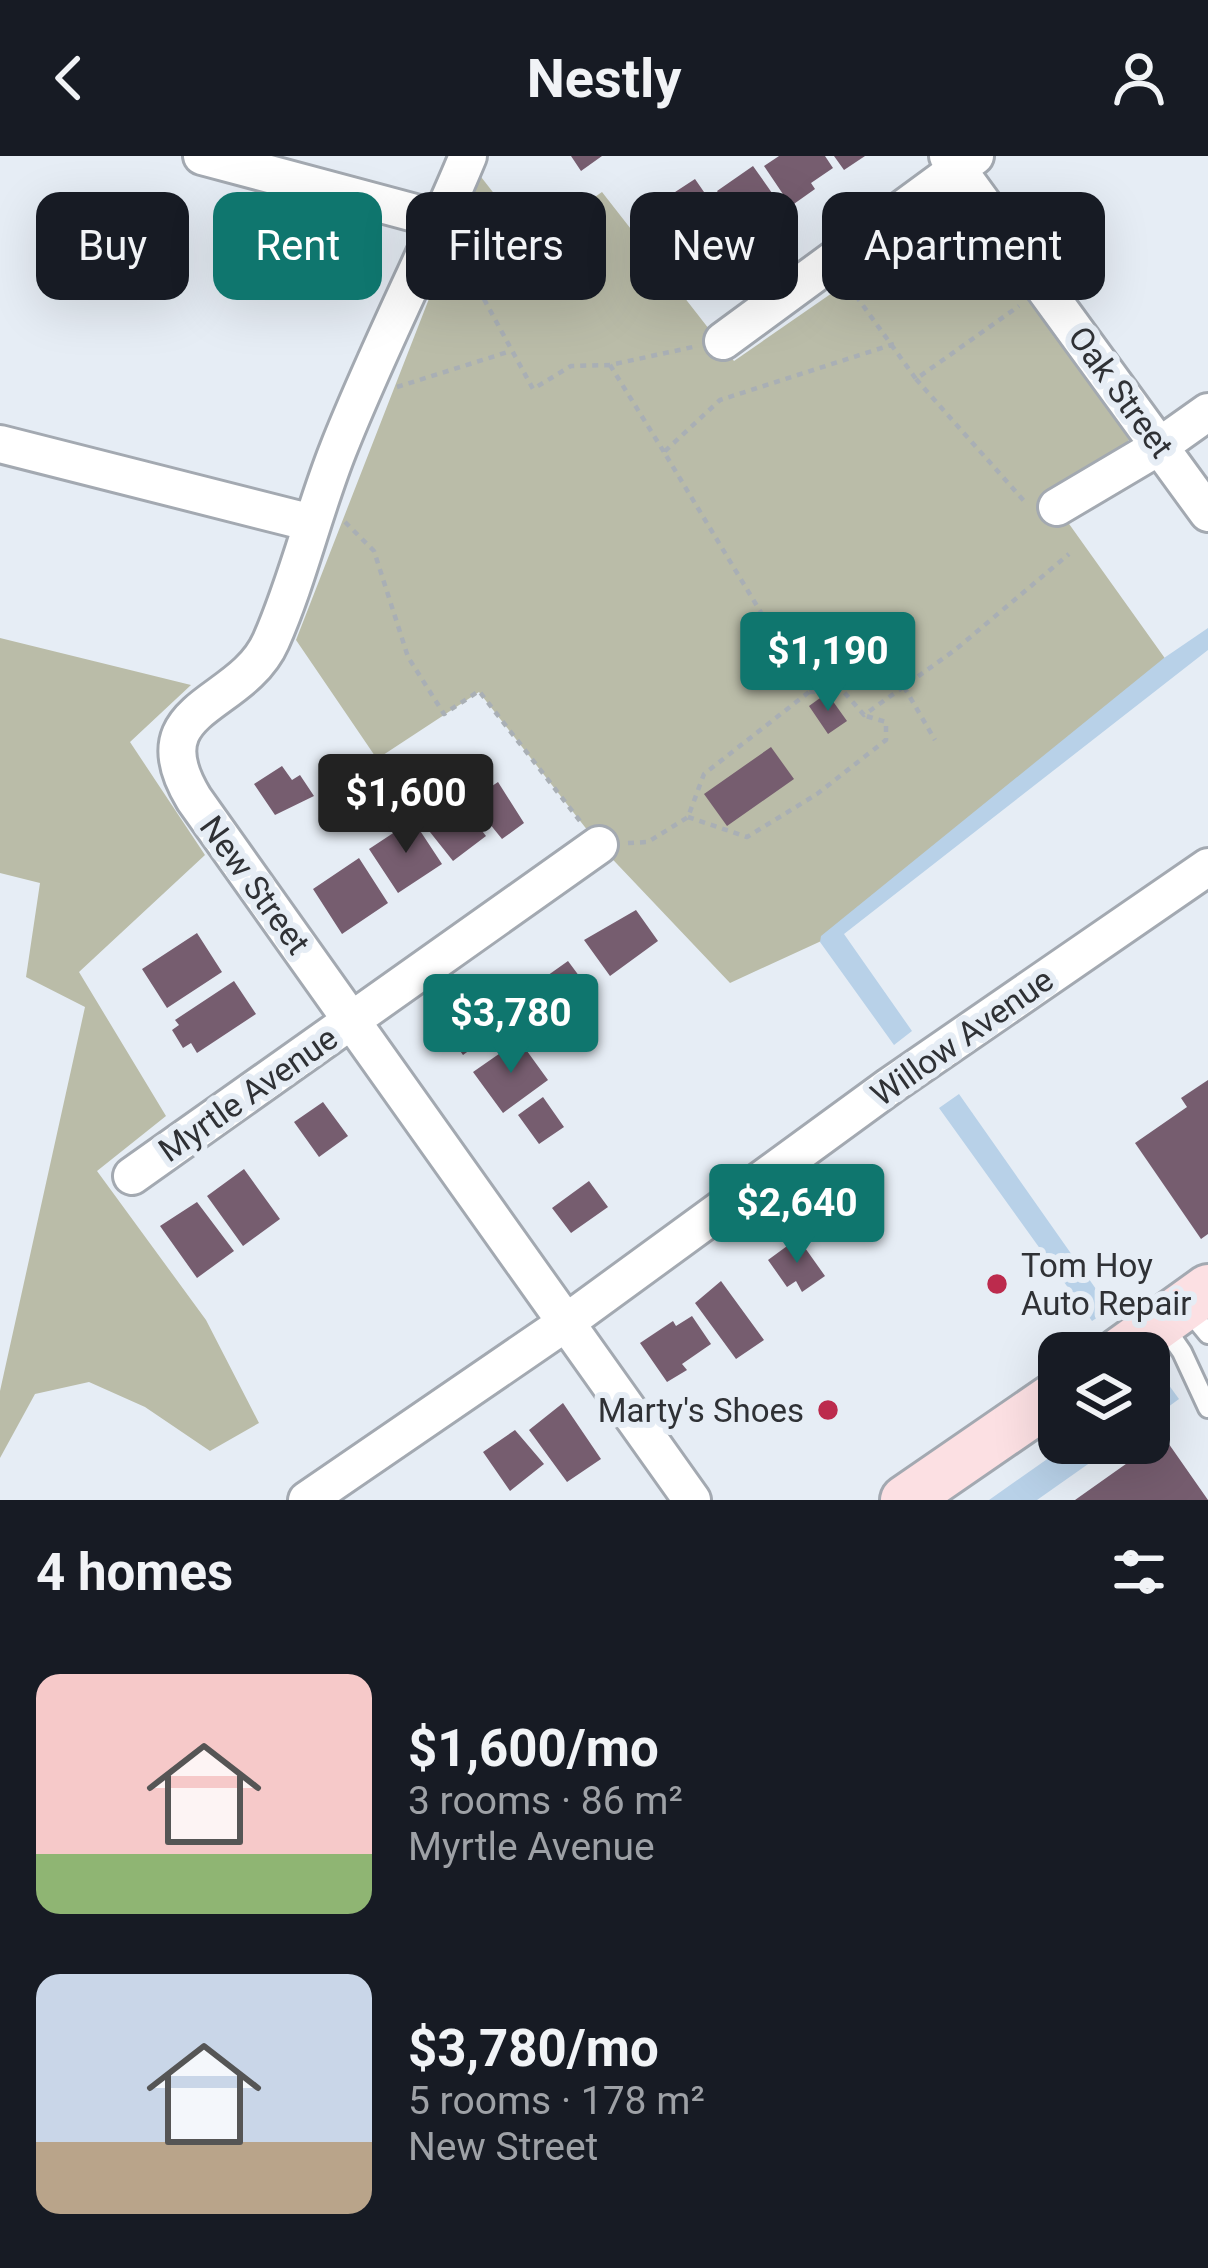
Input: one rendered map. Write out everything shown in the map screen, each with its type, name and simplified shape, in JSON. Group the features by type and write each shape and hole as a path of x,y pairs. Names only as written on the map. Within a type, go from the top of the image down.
{"main road":[{"path":"1157,1332 1191,1313"},
{"path":"905,1500 1038,1408"}],"street":[{"path":"202,156 406,211"},
{"path":"453,192 468,156"},
{"path":"920,192 960,160"},
{"name":"Oak Street","path":"960,160 981,192"},
{"path":"722,341 822,269"},
{"path":"0,444 328,522 339,448 406,299"},
{"name":"Oak Street","path":"1053,300 1208,513"},
{"path":"1057,507 1208,412"},
{"name":"New Street","path":"328,522 270,643 243,678 184,727 175,758 178,773 563,1324 692,1500"},
{"name":"Myrtle Avenue","path":"132,1176 599,845"},
{"name":"Willow Avenue","path":"307,1500 563,1324 890,1086 1208,867"}],"lane":[{"path":"1191,1313 1182,1352 1208,1408"}],"path":[{"path":"484,300 533,389 571,366 610,365 722,341"},
{"path":"860,300 916,379 1024,501 1057,507"},
{"path":"916,379 1029,300"},
{"path":"664,452 720,400 893,344"},
{"path":"369,382 400,388 511,351"},
{"path":"610,365 809,692"},
{"path":"328,522 374,551 408,657 444,714 479,691 599,845 647,842 688,817 704,774 809,692 843,691 864,716 886,722 886,740 817,794 747,837 688,817"},
{"path":"864,716 1070,554"},
{"path":"904,687 935,740"}],"green space":[{"path":"478,173 493,192 471,192"},
{"path":"606,197 630,228 630,300 686,300 734,361 822,300 1053,300 1145,425 1057,507 1169,664 830,937 730,983 599,845 479,692 377,759 296,640 429,300 606,300"},
{"path":"0,638 191,685 130,742 205,855 79,972 166,1116 97,1171 206,1320 259,1423 210,1451 145,1407 89,1382 35,1394 0,1458 0,1391 85,1007 26,977 40,883 0,873"}],"water":[{"path":"1208,628 1208,650 844,934 912,1031 894,1045 820,942 821,936 1164,658"},
{"path":"959,1094 1110,1309 1092,1321 939,1108"},
{"path":"1040,1464 1088,1464 1037,1500 989,1500"}],"building":[{"path":"571,156 602,156 581,171"},
{"path":"779,156 825,156 833,168 811,183 815,189 798,201 798,192 782,192 764,166"},
{"path":"834,156 865,156 844,170"},
{"path":"753,166 771,192 718,192"},
{"path":"695,179 704,192 675,192"},
{"path":"827,693 847,721 828,734 809,706"},
{"path":"771,747 794,779 727,826 704,794"},
{"path":"282,766 292,780 300,775 314,796 275,815 254,784"},
{"path":"498,782 524,823 502,839 468,797"},
{"path":"459,801 486,836 453,861 426,827"},
{"path":"413,820 442,864 398,893 369,849"},
{"path":"359,858 388,903 342,934 313,889"},
{"path":"636,910 658,941 610,976 584,940"},
{"path":"197,933 222,972 167,1008 142,969"},
{"path":"568,961 591,992 559,1014 537,983"},
{"path":"234,981 256,1014 197,1053 191,1043 183,1048 172,1030 179,1025 175,1020"},
{"path":"461,998 489,1036 463,1055 435,1016"},
{"path":"519,1040 548,1080 503,1113 473,1072"},
{"path":"1208,1080 1208,1234 1201,1239 1135,1143 1187,1107 1181,1098"},
{"path":"543,1097 564,1127 539,1144 518,1115"},
{"path":"323,1102 348,1136 319,1157 294,1122"},
{"path":"244,1169 280,1219 243,1246 207,1196"},
{"path":"589,1181 608,1207 571,1233 552,1208"},
{"path":"197,1202 234,1251 197,1278 160,1226"},
{"path":"798,1238 825,1276 802,1292 796,1281 787,1287 768,1260"},
{"path":"721,1281 764,1340 736,1359 695,1303"},
{"path":"692,1316 711,1344 682,1364 687,1370 667,1382 640,1343 673,1321 676,1326"},
{"path":"563,1403 601,1459 567,1482 529,1430"},
{"path":"515,1430 544,1464 510,1491 483,1452"},
{"path":"1170,1446 1208,1500 1075,1500 1126,1464 1170,1464"}],"place":[{"name":"Tom Hoy Auto Repair","path":"997,1284"},
{"name":"Marty's Shoes","path":"828,1410"}]}
